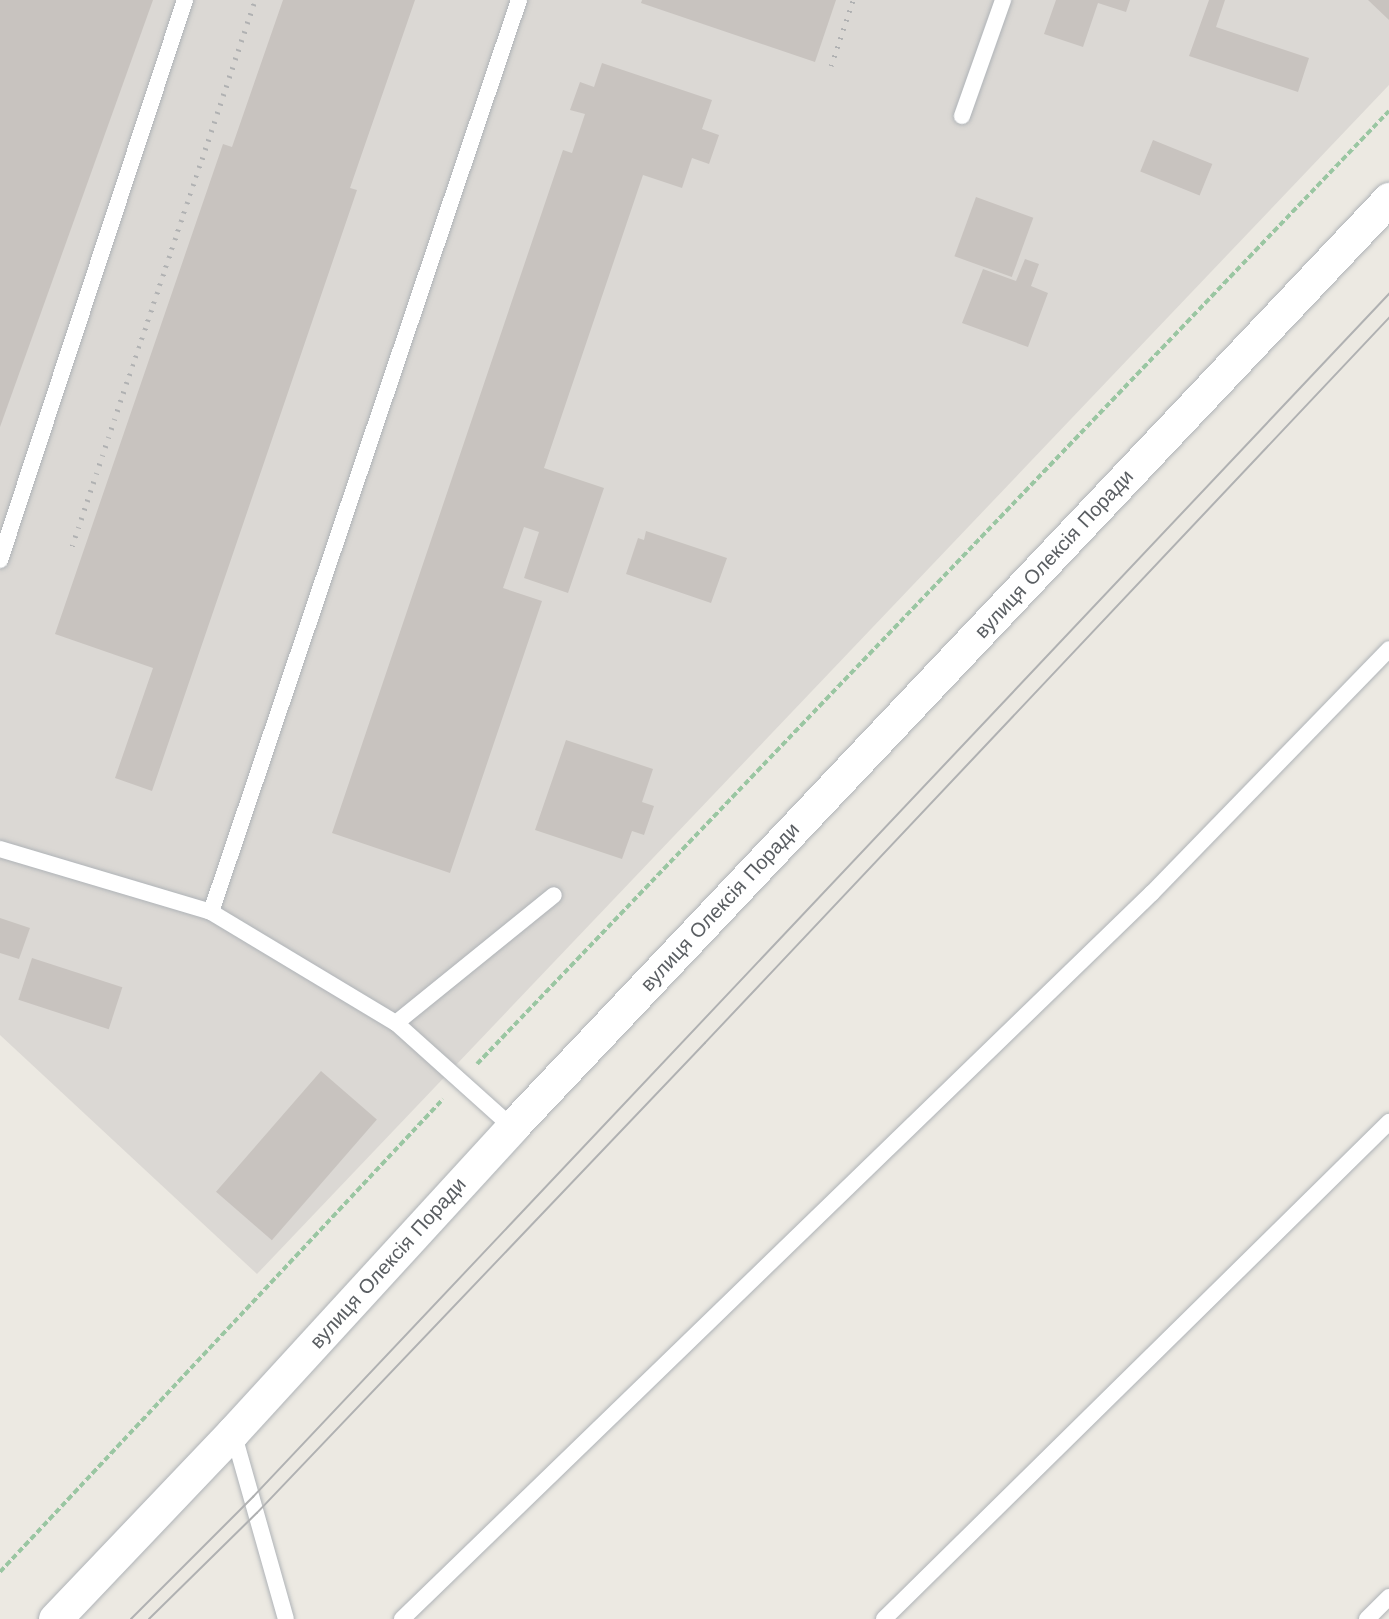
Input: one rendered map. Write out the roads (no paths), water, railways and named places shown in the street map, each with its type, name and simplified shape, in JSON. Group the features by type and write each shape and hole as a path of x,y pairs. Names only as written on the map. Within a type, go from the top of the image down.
{"main road":[{"name":"вулиця Олексія Поради","path":"55,1619 234,1432 512,1126 1389,200"}],"lane":[{"path":"0,560 185,0"},
{"path":"212,912 519,0"},
{"path":"963,116 1003,0"},
{"path":"402,1619 1152,893 1389,649"},
{"path":"0,849 212,912 396,1023 512,1126"},
{"path":"396,1023 554,895"},
{"path":"884,1619 1389,1122"},
{"path":"234,1432 286,1619"},
{"path":"1367,1619 1389,1597"}],"tram line":[{"path":"131,1619 253,1497 1389,294"},
{"path":"149,1619 257,1513 705,1043 1389,318"}],"railway":[{"path":"72,546 255,0"},
{"path":"831,66 853,0"}]}
